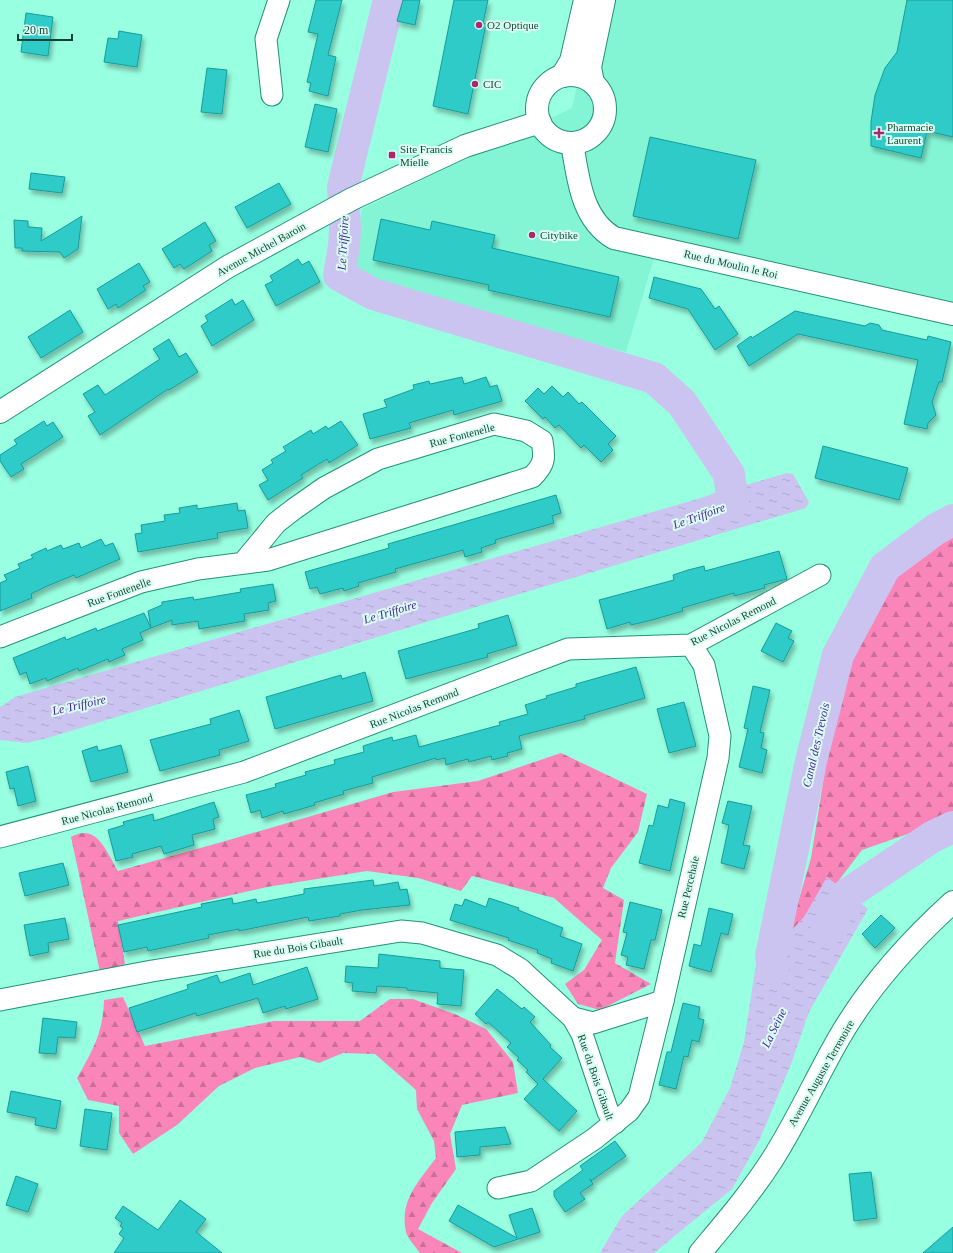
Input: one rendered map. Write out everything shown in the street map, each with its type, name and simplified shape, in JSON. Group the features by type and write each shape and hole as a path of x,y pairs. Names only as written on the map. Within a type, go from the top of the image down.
{"street":[{"path":"272,94 266,39 279,0"},
{"path":"562,76 571,61 585,0"},
{"path":"594,83 584,77 572,75 562,76 549,83 539,96 537,111 540,122 548,133 560,141 572,143 581,141 594,134 602,124 605,111 604,98 594,83 590,67 604,0"},
{"name":"Avenue Michel Baroin","path":"0,412 229,266 328,212 465,146 540,122"},
{"name":"Rue du Moulin le Roi","path":"572,143 578,175 587,209 604,232 614,238 953,314"},
{"name":"Rue Fontenelle","path":"0,637 141,582 198,569 268,560 532,477 541,468 545,457 542,441 526,431 494,424 378,459 324,488 294,509 276,523 243,563"},
{"name":"Rue Nicolas Remond","path":"0,837 244,772 568,649 691,645 820,575"},
{"name":"Rue Percehaie","path":"615,1122 629,1111 639,1096 663,1001 718,758 720,736 704,665 691,645"},
{"name":"Avenue Auguste Terrenoire","path":"700,1253 737,1208 772,1160 840,1036 867,996 894,959 953,902"},
{"name":"Rue du Bois Gibault","path":"0,1000 152,971 401,930 422,933 497,955 520,968 573,1018 582,1034 608,1112 615,1122 594,1139 532,1181 498,1188"},
{"name":"Rue du Bois Gibault","path":"573,1018 593,1024 663,1001"}],"shaded area":[{"path":"597,0 953,0 953,311 655,255 626,352 350,281 362,209 572,108"}],"green space":[{"path":"953,536 953,814 922,829 862,850 817,909 788,937 811,858 827,758 845,671 865,627 888,583 939,544"},
{"path":"561,753 647,794 638,832 611,868 603,888 624,900 615,963 651,984 600,1010 578,1004 565,984 584,970 602,940 554,898 472,876 461,891 418,878 367,871 267,887 118,921 125,964 100,972 71,837 80,833 88,833 94,836 105,848 118,871 393,792 478,781"},
{"path":"123,997 145,1046 274,1021 360,1021 390,999 413,999 457,1015 486,1029 513,1062 518,1093 462,1105 450,1134 456,1169 432,1203 418,1229 462,1253 420,1253 407,1235 405,1211 417,1183 436,1158 434,1141 417,1109 416,1090 375,1054 343,1053 319,1063 300,1057 255,1068 219,1086 177,1125 133,1154 119,1133 119,1106 88,1100 77,1078 96,1041 102,1022 104,1000"}],"water":[{"path":"787,473 793,474 809,502 806,508 51,737 27,743 0,740 0,707 15,697"},
{"path":"827,877 868,909 809,1012 791,1064 760,1139 732,1189 654,1253 600,1253 622,1216 702,1142 730,1088 744,1042 762,925 786,929 787,935 804,917"}],"building":[{"path":"316,0 342,0 328,55 336,57 328,96 309,91 311,83 307,82 318,34 308,32"},
{"path":"403,0 420,0 415,25 397,21"},
{"path":"454,0 488,0 483,23 486,24 468,114 433,106"},
{"path":"907,0 953,0 953,137 927,131 921,158 871,146 871,122 875,95 885,68 897,52"},
{"path":"26,13 53,17 48,56 21,52"},
{"path":"119,31 142,35 137,67 104,62 108,38 118,39"},
{"path":"207,68 227,70 222,114 201,112"},
{"path":"315,104 337,109 328,152 305,147"},
{"path":"650,137 756,160 738,239 633,216"},
{"path":"31,173 65,177 62,193 29,189"},
{"path":"279,183 291,204 247,228 235,207"},
{"path":"82,216 78,249 64,258 60,252 22,251 22,248 15,248 14,220 28,221 28,227 42,228 41,241"},
{"path":"381,219 430,230 432,221 495,235 492,248 619,277 610,317 488,290 489,285 373,260"},
{"path":"205,222 216,241 209,245 212,251 184,269 180,264 174,268 162,249"},
{"path":"298,259 302,265 309,261 320,282 276,306 265,285 273,281 270,276"},
{"path":"139,263 150,282 143,286 146,290 118,308 116,304 108,309 97,289"},
{"path":"654,277 701,289 715,309 719,306 738,334 715,350 688,309 649,298"},
{"path":"232,299 235,305 243,300 254,320 212,346 201,326 208,321 205,316"},
{"path":"70,310 83,332 41,358 28,337"},
{"path":"795,311 865,326 870,323 879,325 882,330 927,340 928,336 951,342 942,382 939,382 932,402 936,415 928,423 927,429 904,424 918,360 798,334 749,366 737,346 751,336 752,338"},
{"path":"169,339 179,357 186,353 198,372 169,390 168,389 100,435 88,416 95,412 83,394 98,385 105,395 160,359 153,349"},
{"path":"462,377 464,384 486,377 490,387 497,385 502,401 454,415 453,410 409,423 411,428 370,439 363,414 387,407 384,400 414,389 413,385 429,381 430,384"},
{"path":"552,386 563,397 568,392 579,404 582,402 616,436 608,444 613,450 601,462 584,445 581,448 559,425 555,428 545,417 543,419 525,401 538,388 544,394"},
{"path":"44,421 47,426 53,422 63,437 21,464 24,469 11,477 0,461 0,455 17,444 14,440"},
{"path":"341,421 358,445 329,463 327,459 301,475 303,478 268,500 259,485 268,480 262,470 273,463 271,460 286,451 283,447 311,430 313,434 326,426 328,429"},
{"path":"823,446 908,468 899,500 815,478"},
{"path":"556,495 561,513 552,516 554,523 495,540 496,543 481,548 482,552 465,557 463,550 395,569 396,572 358,583 359,586 344,591 343,588 320,594 317,587 310,589 305,572 389,548 388,544"},
{"path":"237,503 238,511 245,510 248,528 217,533 218,538 138,552 135,534 142,533 141,525 165,521 164,515 180,513 179,508 197,505 197,509"},
{"path":"101,539 105,546 113,543 120,559 76,578 74,575 45,587 31,594 32,598 0,611 0,583 7,580 4,575 20,568 18,564 33,558 31,555 46,548 47,551 61,545 63,549 79,543 81,548"},
{"path":"779,551 787,579 764,585 765,588 734,596 734,593 682,608 683,611 652,620 631,625 630,622 607,629 599,600 674,580 673,575 688,570 704,566 705,571"},
{"path":"273,584 276,601 268,603 269,610 244,614 245,621 199,629 198,621 172,625 172,620 151,628 148,611 162,605 162,602 193,597 194,600 241,592 240,589"},
{"path":"144,613 151,628 140,633 143,640 122,649 125,655 109,662 108,659 79,671 78,668 47,681 46,678 30,684 26,672 20,675 13,658 65,637 66,640 96,628 97,631"},
{"path":"508,615 517,645 487,654 488,657 406,679 398,651 479,628 478,624"},
{"path":"776,623 792,631 788,638 794,641 783,662 761,651"},
{"path":"636,667 645,698 584,716 585,719 519,736 522,749 507,753 508,756 492,760 491,756 469,762 468,759 446,765 445,758 436,760 436,758 372,777 373,783 343,791 344,794 314,803 315,805 284,814 283,811 262,818 260,810 251,813 246,795 276,787 275,784 306,775 305,772 335,764 334,760 364,752 363,746 392,737 393,741 416,735 419,747 500,725 499,722 528,714 525,705 547,698 546,696 576,687 576,684"},
{"path":"365,672 373,701 275,729 266,697 341,675 342,679"},
{"path":"753,686 770,690 760,732 764,733 761,748 767,750 762,773 739,767 748,729 744,728"},
{"path":"684,702 696,746 669,753 657,709"},
{"path":"239,710 249,741 219,750 220,755 160,771 150,740 211,724 210,719"},
{"path":"121,745 128,772 91,782 82,751 97,746 98,751"},
{"path":"28,766 36,801 18,806 14,788 10,789 6,772"},
{"path":"670,799 685,803 670,871 639,863 649,825 653,826 658,805 668,808"},
{"path":"728,801 752,806 743,845 750,846 744,869 721,863 729,825 722,823"},
{"path":"214,802 219,817 213,819 215,829 192,835 194,845 164,854 161,846 132,854 133,857 116,861 108,830 124,825 123,822 153,814 154,821"},
{"path":"63,863 69,885 25,896 19,873"},
{"path":"373,880 374,886 398,882 400,890 407,889 410,905 362,910 340,914 340,916 309,921 308,917 239,931 239,929 208,935 209,938 148,951 147,947 124,952 118,925 202,907 201,904 232,898 233,904 256,899 257,903 304,894 304,889"},
{"path":"489,898 519,908 518,910 563,928 560,936 582,944 573,971 551,963 552,959 537,953 538,950 508,940 509,938 450,920 455,904 462,906 465,899 486,907"},
{"path":"630,902 662,910 655,940 651,940 644,969 626,965 628,957 621,955 627,933 623,932"},
{"path":"709,908 733,914 728,935 721,933 711,972 689,966 694,944 701,946"},
{"path":"881,915 895,928 875,948 862,934"},
{"path":"65,918 69,939 48,943 49,952 30,956 24,925"},
{"path":"379,954 440,961 440,968 464,970 461,1006 437,1004 438,993 407,990 407,988 377,986 376,993 352,991 353,983 345,982 346,966 378,968"},
{"path":"307,967 318,999 286,1009 285,1006 263,1013 258,998 197,1016 196,1013 137,1032 129,1008 188,989 187,985 217,975 220,983 250,973 253,985"},
{"path":"497,989 522,1009 524,1007 535,1017 530,1022 551,1045 550,1047 562,1058 543,1079 577,1111 559,1131 524,1099 538,1084 526,1072 528,1070 517,1060 519,1058 507,1047 511,1043 488,1022 486,1024 475,1014"},
{"path":"683,1003 700,1007 698,1018 704,1020 699,1042 692,1040 688,1057 684,1056 676,1089 659,1085 667,1052 671,1052"},
{"path":"43,1018 77,1022 75,1038 58,1037 56,1054 39,1053"},
{"path":"11,1091 61,1101 56,1129 35,1125 36,1118 7,1112"},
{"path":"85,1109 112,1113 107,1150 80,1146"},
{"path":"505,1127 511,1144 480,1147 480,1155 457,1157 455,1132"},
{"path":"615,1141 626,1156 591,1181 593,1184 580,1193 585,1199 565,1212 554,1196 554,1191 583,1170 580,1166"},
{"path":"871,1172 877,1218 854,1221 849,1174"},
{"path":"16,1176 38,1184 28,1212 6,1205"},
{"path":"180,1200 206,1219 196,1232 222,1253 114,1253 124,1238 119,1234 123,1228 120,1226 122,1223 115,1218 123,1206 158,1230"},
{"path":"458,1205 517,1238 509,1215 532,1208 540,1232 494,1247 449,1221"},
{"path":"953,1227 953,1253 923,1253"}],"waterway":[{"name":"Le Triffoire","path":"389,0 343,187 345,227 344,246 339,275 373,294 654,378 682,403 729,474 733,503 705,514"},
{"name":"Canal des Trevois","path":"773,971 771,956 811,761 838,655 885,567 936,529 953,520"},
{"name":"La Seine","path":"826,931 846,895 932,837 953,827"}],"place":[{"name":"O2 Optique","path":"479,25"},
{"name":"CIC","path":"475,84"},
{"name":"Pharmacie Laurent","path":"879,133"},
{"name":"Site Francis Mielle","path":"392,155"},
{"name":"Citybike","path":"532,235"}]}
